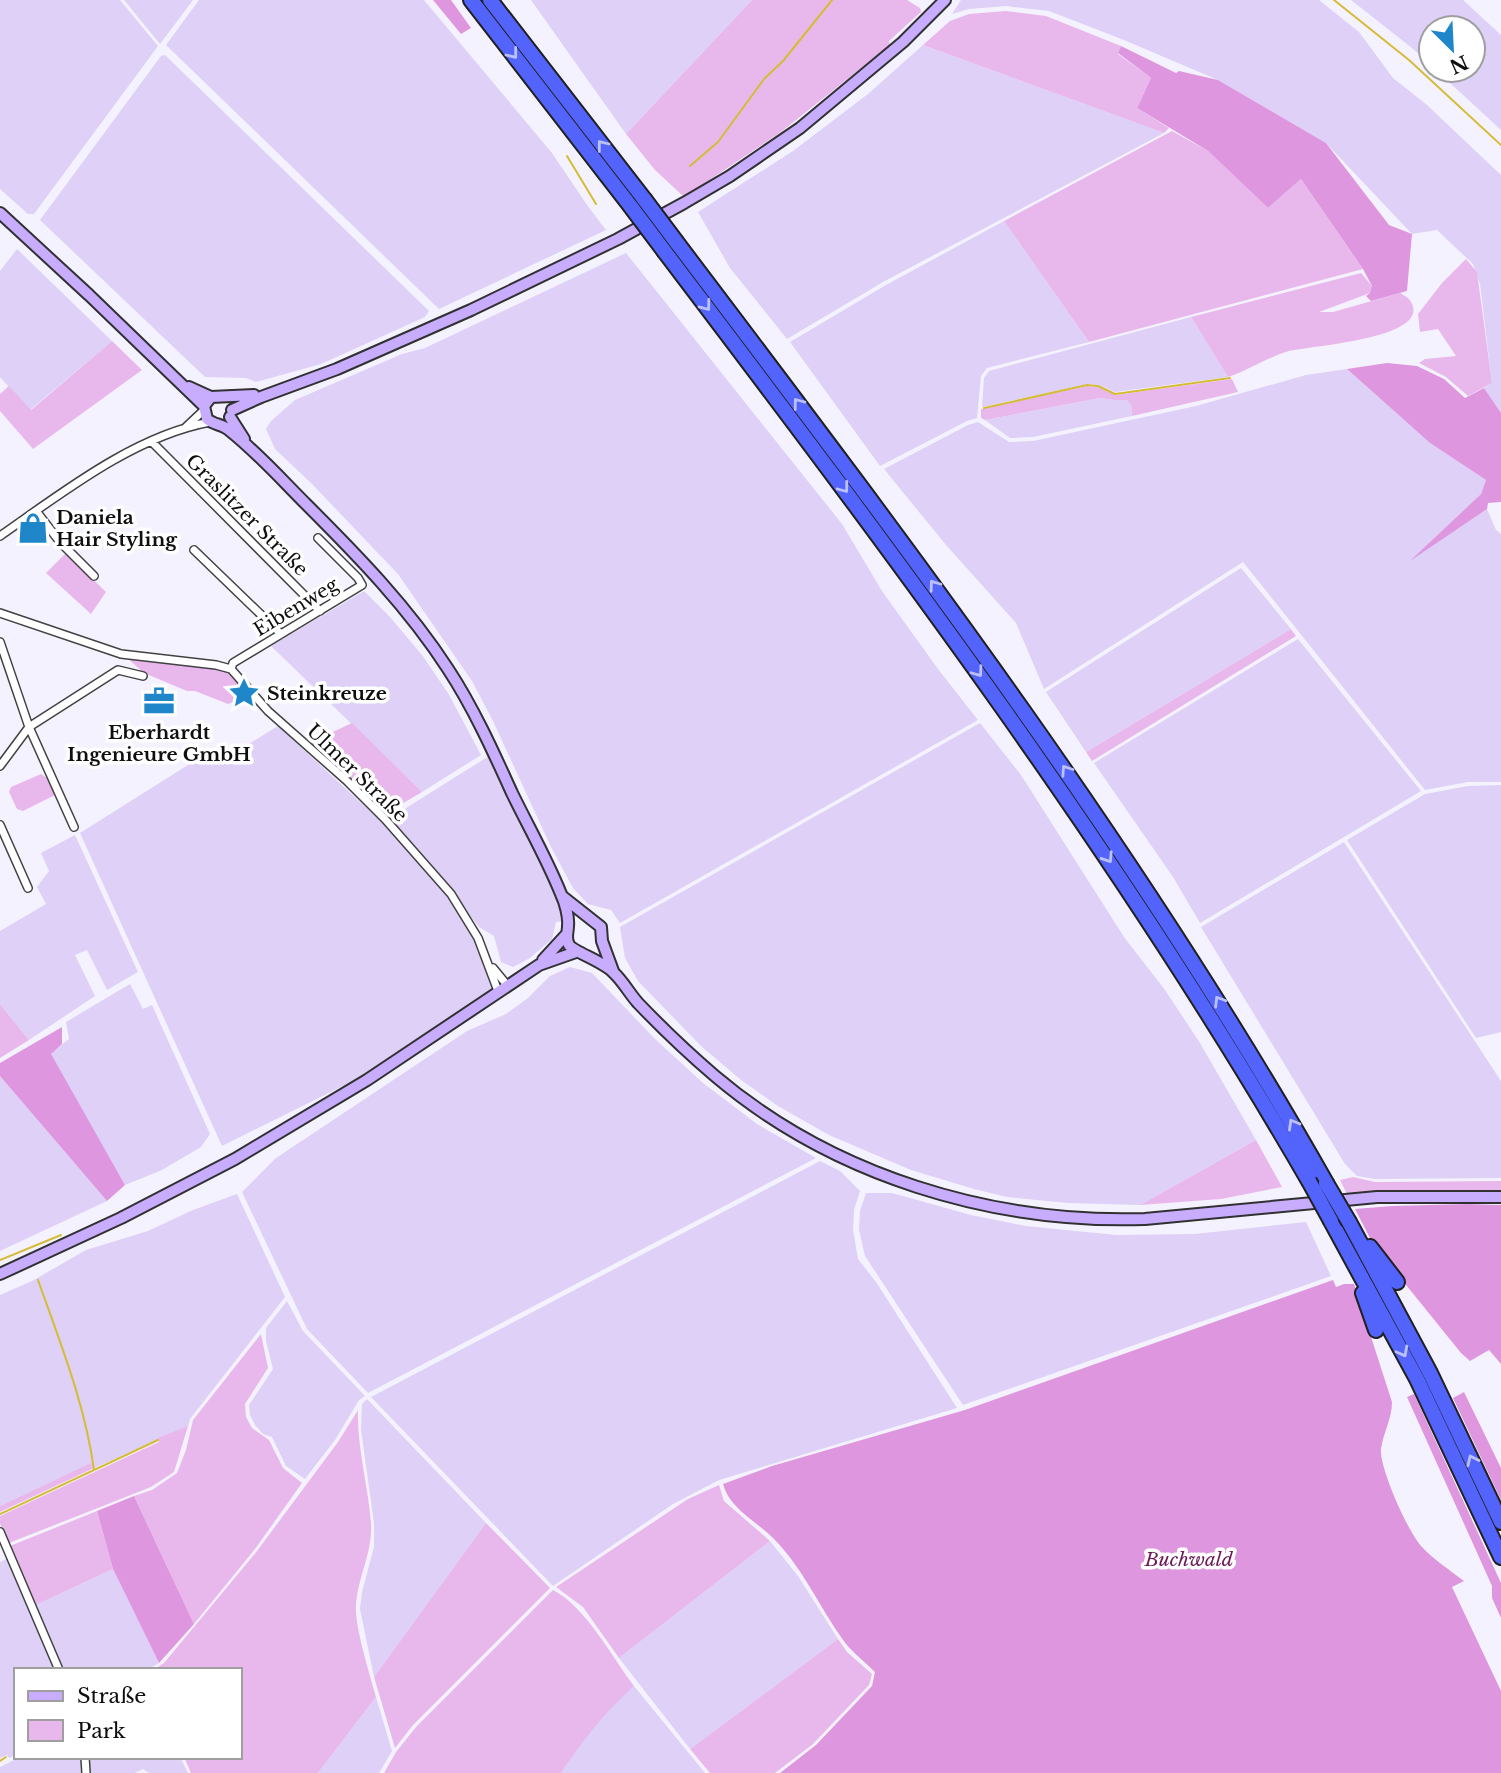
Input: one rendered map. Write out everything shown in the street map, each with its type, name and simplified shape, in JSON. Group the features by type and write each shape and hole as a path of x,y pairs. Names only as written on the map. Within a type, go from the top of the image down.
{"highway":[{"path":"471,0 638,203"},
{"path":"490,0 877,531 1104,851 1207,1010 1348,1249 1417,1379 1501,1557"},
{"path":"671,248 892,527 1047,743 1219,1001 1349,1222 1430,1373 1501,1522"},
{"path":"1349,1222 1397,1282"},
{"path":"1348,1249 1376,1330"}],"main road":[{"path":"223,418 271,393 337,369 482,304 618,239 730,176 800,128 903,43 945,0"},
{"path":"0,213 223,418 248,447 360,558 433,648 472,710 562,895 571,947 613,971"},
{"path":"206,405 219,396 226,398 271,393"},
{"path":"223,418 226,398"},
{"path":"562,895 601,927 602,941 613,971 637,1001 714,1076 753,1106 824,1148 870,1170 960,1199 1044,1216 1109,1220 1377,1198 1501,1197"},
{"path":"539,965 577,919 589,918"},
{"path":"0,1274 168,1195 299,1122 367,1080 539,965 593,951 602,941"}],"street":[{"path":"184,429 206,405"},
{"path":"0,536 106,465 184,429 223,418"},
{"name":"Graslitzer Straße","path":"152,442 320,611"},
{"path":"36,511 60,542 94,576"},
{"name":"Eibenweg","path":"230,669 233,663 362,585 318,538"},
{"path":"194,550 281,634"},
{"path":"0,613 121,654 230,669"},
{"path":"0,642 29,727 74,827"},
{"name":"Ulmer Straße","path":"230,669 256,699 347,781 426,865 466,914 503,988"},
{"path":"0,766 29,727 118,670 143,676"},
{"path":"0,825 28,888"},
{"path":"0,1532 58,1668"}],"shaded area":[{"path":"0,0 120,0 158,46 34,214 28,214 0,189"},
{"path":"124,0 193,0 160,44"},
{"path":"199,0 424,0 552,153 606,230 439,309 166,45"},
{"path":"531,0 752,0 626,134"},
{"path":"961,0 1319,0 1359,32 1393,78 1427,105 1501,175 1501,413 1484,388 1492,383 1480,284 1473,264 1437,230 1412,234 1326,143 1218,80 1124,40 1049,11 1006,6 969,9 952,14"},
{"path":"1351,0 1463,0 1478,14 1417,14 1417,52"},
{"path":"1487,22 1501,35 1501,130 1451,84 1487,84"},
{"path":"923,45 1164,133 883,282 787,339 730,268 698,212 793,151 868,94"},
{"path":"165,55 429,311 425,317 321,364 256,382 246,378 205,377 40,220 161,56"},
{"path":"1004,221 1089,342 987,368 981,376 977,418 880,466 790,342 886,285"},
{"path":"17,249 112,341 30,410 0,377 0,271"},
{"path":"626,253 842,524 882,591 978,720 620,923 611,910 588,904 573,888 472,681 398,574 275,449 266,429 271,421 295,400 402,354 425,348"},
{"path":"1191,317 1228,377 1115,392 1099,385 1088,384 982,407 984,378 989,371"},
{"path":"1347,369 1430,443 1486,480 1481,494 1415,557 1487,509 1496,530 1501,534 1501,782 1468,782 1425,790 1243,562 1044,689 1016,623 946,545 884,469 978,422 1009,442 1033,441 1196,406 1306,375"},
{"path":"1100,398 1127,399 1131,405 1132,416 1033,437 1010,438 985,420"},
{"path":"1241,568 1291,629 1086,752 1046,692"},
{"path":"364,591 422,655 448,693 481,755 422,792 271,646"},
{"path":"1298,639 1421,791 1200,923 1173,877 1094,763"},
{"path":"980,723 1021,775 1124,937 1165,990 1200,1043 1256,1140 1140,1205 1068,1203 1007,1197 911,1170 829,1135 778,1106 741,1080 701,1046 638,981 625,958 620,927"},
{"path":"278,726 399,838 450,895 475,939 494,990 363,1076 222,1146 80,833 215,748 223,760"},
{"path":"489,756 554,890 563,921 556,922 552,939 530,958 513,967 501,962 494,936 479,927 387,820"},
{"path":"1501,785 1501,1032 1476,1038 1347,840 1425,794 1468,786"},
{"path":"75,835 138,972 107,990 87,950 75,955 95,996 29,1040 0,1004 0,931 46,904 37,887 49,871 41,853"},
{"path":"1344,842 1501,1081 1501,1178 1375,1179 1357,1176 1345,1164 1201,927"},
{"path":"570,967 592,973 654,1038 703,1083 757,1124 816,1158 368,1393 307,1329 242,1192 276,1158 467,1031 506,1014 528,998 550,976"},
{"path":"130,984 143,1009 152,1005 210,1134 201,1147 162,1170 125,1185 50,1054 69,1039 66,1022"},
{"path":"0,1076 107,1201 0,1251"},
{"path":"820,1161 840,1171 860,1191 854,1210 853,1230 858,1259 876,1282 957,1408 719,1480 673,1504 553,1586 371,1397"},
{"path":"866,1193 892,1193 971,1215 1026,1226 1116,1235 1194,1234 1306,1222 1331,1276 963,1405 865,1256 859,1230 860,1211"},
{"path":"237,1194 285,1297 190,1419 188,1426 92,1469 90,1464 0,1506 0,1295 32,1281 86,1250 148,1231 193,1210"},
{"path":"287,1301 303,1331 365,1396 359,1400 335,1440 305,1479 286,1466 272,1437 263,1434 250,1415 249,1405 273,1369 266,1341 266,1328"},
{"path":"367,1399 486,1523 374,1677 360,1609 374,1547 374,1523 361,1430 362,1404"},
{"path":"770,1541 798,1576 838,1639 690,1749 619,1658"},
{"path":"8,1558 55,1668 14,1668 14,1756 9,1758 7,1755 0,1758 0,1562"},
{"path":"113,1569 159,1663 150,1668 62,1668 36,1605"},
{"path":"634,1686 705,1773 561,1773 582,1741 613,1705"},
{"path":"376,1697 392,1751 379,1773 318,1773"},
{"path":"16,1759 83,1759 83,1773 0,1773 0,1767"},
{"path":"89,1759 181,1759 188,1773 149,1773 143,1769 135,1773 90,1773"}],"green space":[{"path":"433,0 451,0 471,28 461,34"},
{"path":"752,0 907,0 920,8 921,12 889,41 890,45 781,132 684,197 655,170 626,134"},
{"path":"1006,11 1046,16 1121,46 1118,54 1151,78 1137,108 1169,128 1164,133 923,45 950,21 969,14"},
{"path":"1121,46 1176,73 1179,71 1218,80 1326,143 1389,225 1412,234 1407,291 1371,301 1366,296 1372,286 1363,269 1301,179 1268,208 1208,151 1137,108 1151,78 1118,53"},
{"path":"1172,131 1208,151 1268,208 1301,179 1363,269 1089,342 1004,221"},
{"path":"1466,259 1477,272 1492,383 1468,396 1446,377 1419,363 1425,359 1456,356 1438,329 1420,332 1418,314 1442,283"},
{"path":"1361,273 1372,286 1370,293 1319,312 1333,312 1400,293 1411,302 1412,316 1402,325 1385,333 1289,351 1228,377 1191,317"},
{"path":"112,341 142,370 33,449 0,411 0,394 9,386 31,410"},
{"path":"1387,363 1417,366 1444,379 1465,398 1484,388 1501,413 1501,502 1488,503 1487,509 1410,561 1481,494 1486,480 1430,443 1347,369"},
{"path":"1232,379 1238,392 1132,416 1131,405 1127,400 1100,398 985,420 981,418 981,409 1087,386 1098,387 1115,395"},
{"path":"66,553 106,592 91,614 46,573"},
{"path":"1291,629 1296,636 1092,761 1086,752"},
{"path":"126,657 223,669 234,677 247,694 246,697 228,704 144,673"},
{"path":"352,723 422,792 385,814 309,743"},
{"path":"41,774 47,778 55,795 23,811 17,809 9,792 11,787"},
{"path":"0,1004 29,1040 0,1058"},
{"path":"62,1027 62,1044 51,1054 125,1185 107,1201 0,1076 0,1063"},
{"path":"1256,1140 1282,1187 1221,1199 1140,1205"},
{"path":"1353,1177 1375,1182 1501,1181 1501,1193 1348,1196 1340,1180"},
{"path":"1501,1205 1501,1364 1489,1350 1470,1361 1461,1353 1373,1244 1355,1209"},
{"name":"Buchwald","path":"1333,1280 1336,1287 1354,1284 1392,1402 1381,1449 1396,1500 1416,1540 1437,1561 1464,1581 1452,1587 1501,1691 1501,1773 780,1773 816,1745 872,1686 875,1672 845,1642 783,1549 737,1507 726,1493 723,1484 772,1466 965,1410"},
{"path":"261,1334 268,1368 245,1404 246,1417 252,1428 269,1440 283,1468 302,1483 255,1549 194,1624 134,1496 152,1490 177,1473 193,1420"},
{"path":"1464,1392 1501,1468 1501,1500 1453,1398"},
{"path":"1414,1394 1501,1583 1501,1618 1492,1598 1492,1586 1407,1397"},
{"path":"358,1410 371,1534 357,1596 356,1616 376,1697 318,1773 191,1773 185,1759 242,1759 242,1668 156,1668 164,1663 257,1551 338,1442"},
{"path":"188,1426 174,1472 151,1487 9,1543 0,1524 0,1516 159,1442 158,1438"},
{"path":"91,1463 92,1469 0,1512 0,1506"},
{"path":"719,1485 724,1501 770,1541 619,1658 583,1607 556,1587 688,1499"},
{"path":"134,1496 194,1624 159,1663 113,1569 97,1511"},
{"path":"97,1511 113,1569 36,1605 10,1546"},
{"path":"486,1523 550,1588 413,1725 395,1748 374,1677"},
{"path":"553,1590 587,1620 634,1686 594,1727 561,1773 384,1773 396,1752 416,1727"},
{"path":"838,1639 847,1652 872,1674 869,1685 813,1744 775,1773 710,1773 690,1749"}],"waterway":[{"path":"690,166 718,142 764,79 783,61 832,0"},
{"path":"1334,0 1409,60 1501,145"},
{"path":"567,156 596,204"},
{"path":"984,408 1087,385 1098,386 1115,394 1230,378"},
{"path":"0,1260 61,1235"},
{"path":"38,1280 78,1397 94,1470"},
{"path":"0,1514 158,1440"},
{"path":"0,1761 6,1757"}],"place":[{"name":"Daniela Hair Styling","path":"33,528"},
{"name":"Steinkreuze","path":"244,693"},
{"name":"Eberhardt Ingenieure GmbH","path":"159,701"}]}
